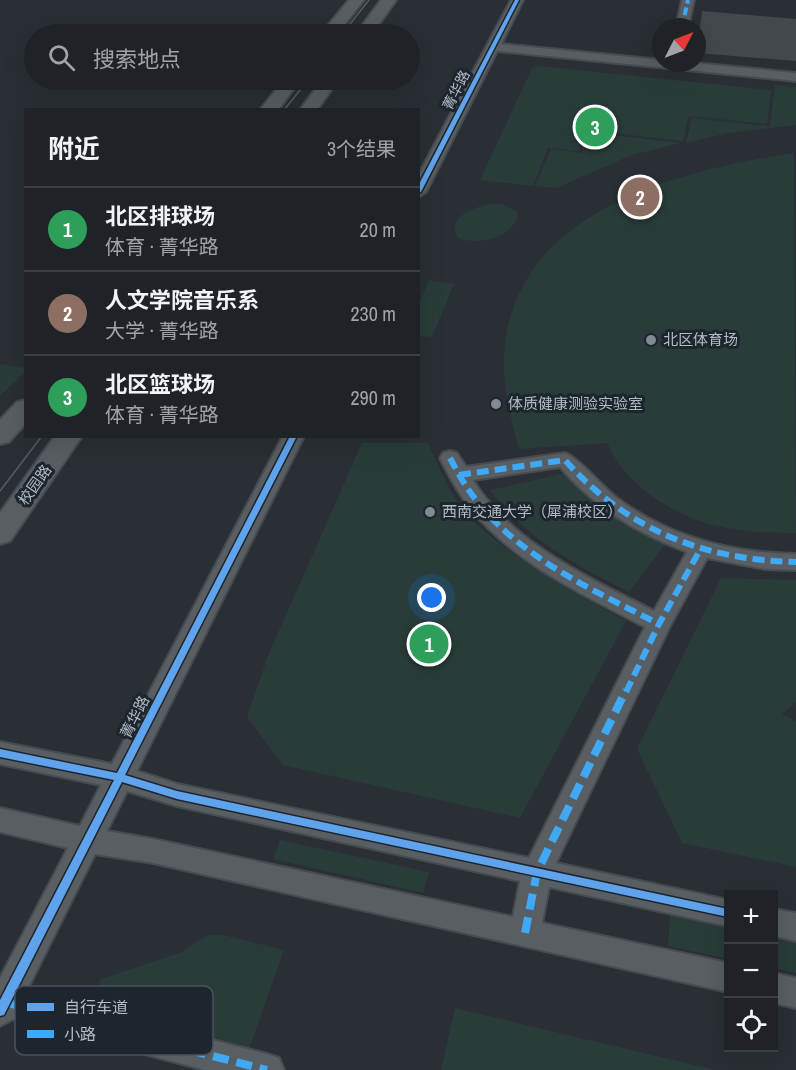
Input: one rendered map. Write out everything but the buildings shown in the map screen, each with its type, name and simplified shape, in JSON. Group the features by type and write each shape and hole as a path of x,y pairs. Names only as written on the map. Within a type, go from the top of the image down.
{"street":[{"path":"337,24 357,0"},
{"path":"371,24 389,0"},
{"name":"菁华路","path":"420,188 517,0"},
{"path":"684,18 688,0"},
{"path":"493,47 652,62"},
{"path":"706,67 796,77"},
{"path":"270,108 284,90"},
{"path":"309,108 323,90"},
{"path":"0,436 24,409"},
{"name":"校园路","path":"0,534 68,438"},
{"name":"菁华路","path":"2,1006 293,438"},
{"path":"659,624 555,568 516,540 488,514 454,466 565,459 592,489 624,511 660,532 700,550 738,557 796,562"},
{"path":"525,933 537,872 659,624 700,550"},
{"path":"0,753 119,777 177,795 724,912"},
{"path":"0,820 87,840 153,851 724,977"},
{"path":"778,924 796,927"},
{"path":"778,989 796,993"},
{"path":"205,1055 267,1070"}],"green space":[{"path":"539,66 771,90 767,124 689,116 683,141 586,130 579,151 548,148 533,186 480,180 532,68"},
{"path":"775,85 796,87 796,125 728,133 686,143 692,118 770,126"},
{"path":"588,132 681,143 632,155 556,188 535,186 551,149 581,153"},
{"name":"北区体育场","path":"794,153 796,533 731,529 705,523 670,508 654,498 627,473 607,443 519,449 506,390 504,354 514,305 537,264 569,232 609,206 654,187 701,172"},
{"path":"490,204 501,204 516,211 518,215 515,223 493,238 475,241 458,238 455,224 458,219 463,214"},
{"path":"429,280 454,284 432,337 420,336 420,302"},
{"path":"0,364 24,368 24,373 0,396"},
{"path":"362,443 428,443 457,501 489,535 535,568 626,621 520,818 283,765 247,717 269,653"},
{"path":"565,473 597,502 666,543 629,592 571,561 536,537 519,523 490,490"},
{"path":"721,578 796,580 796,703 782,714 796,721 796,867 682,843 637,749"},
{"path":"280,840 429,872 423,893 273,859"},
{"path":"670,913 724,924 724,958 668,946"},
{"path":"207,935 223,935 284,950 247,1055 213,1046 213,986 98,986 101,979 182,952"},
{"path":"778,935 796,939 796,973 778,969"},
{"path":"455,1008 715,1070 441,1070"}],"tram line":[{"path":"350,24 369,0"},
{"path":"286,108 300,90"},
{"path":"0,491 40,438"}],"marked path":[{"path":"684,18 688,0"},
{"path":"450,458 477,502 527,548 592,589 659,624"},
{"path":"459,475 565,460 610,504 668,537 700,549 733,557 796,562"},
{"path":"525,933 537,872 659,624 700,550"},
{"path":"4,1002 15,1005"},
{"path":"209,1055 267,1070"}],"cycle path":[{"path":"420,188 517,0"},
{"path":"0,1011 293,438"},
{"path":"0,753 119,777 177,795 724,912"}],"place":[{"name":"北区篮球场","path":"595,127"},
{"name":"人文学院音乐系","path":"640,197"},
{"name":"北区体育场","path":"651,340"},
{"name":"体质健康测验实验室","path":"496,404"},
{"name":"西南交通大学（犀浦校区）","path":"430,512"},
{"name":"北区排球场","path":"429,644"}]}
